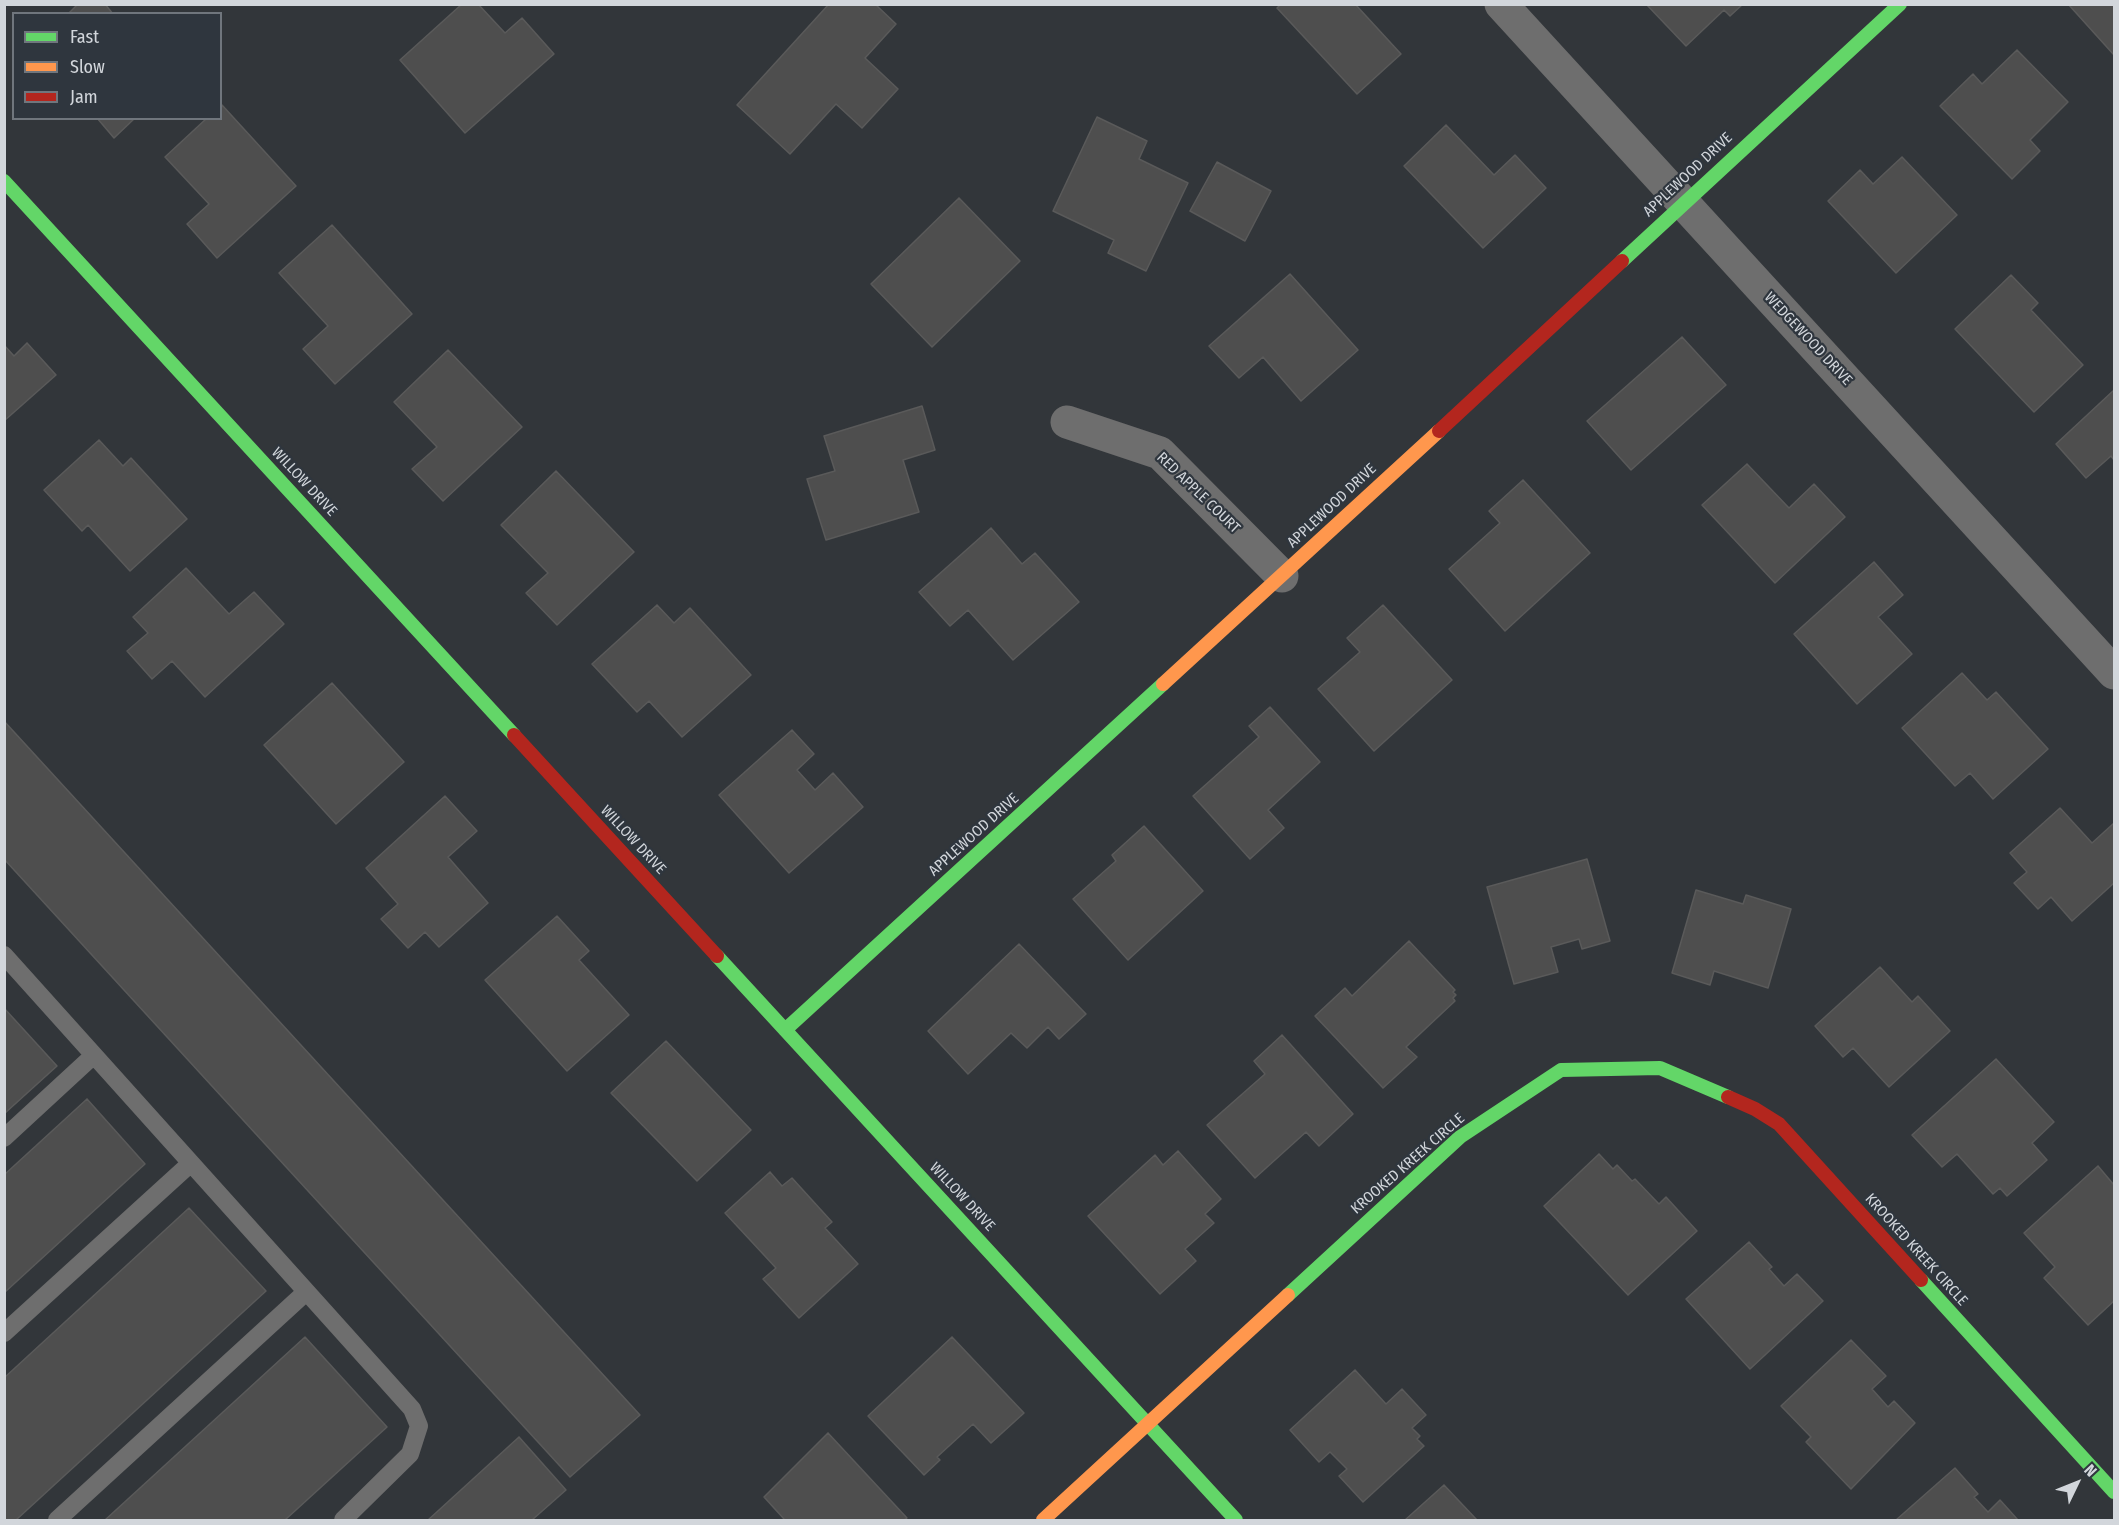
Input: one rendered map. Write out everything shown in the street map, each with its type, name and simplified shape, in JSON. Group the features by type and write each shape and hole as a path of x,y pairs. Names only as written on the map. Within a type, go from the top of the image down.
{"street":[{"name":"WEDGEWOOD DRIVE","path":"1502,4 2115,673"},
{"name":"APPLEWOOD DRIVE","path":"785,1030 1282,576 1683,202 1900,4"},
{"name":"WILLOW DRIVE","path":"4,181 1236,1521"},
{"name":"RED APPLE COURT","path":"1067,422 1160,453 1282,576"},
{"name":"KROOKED KREEK CIRCLE","path":"1043,1521 1460,1137 1561,1070 1660,1068 1755,1109 1779,1124 2115,1492"}],"lane":[{"path":"4,955 412,1409 419,1426 410,1455 343,1521"},
{"path":"4,1138 94,1055"},
{"path":"4,1333 190,1162"},
{"path":"57,1521 306,1292"}],"building":[{"path":"78,4 105,4 111,12 70,12"},
{"path":"462,4 478,4 505,33 522,18 554,54 465,133 400,60"},
{"path":"829,4 875,4 896,24 865,58 898,89 862,128 836,104 790,154 737,105"},
{"path":"1281,4 1355,4 1401,54 1357,94 1277,8"},
{"path":"1646,4 1743,4 1730,16 1724,10 1686,46"},
{"path":"2068,4 2114,4 2114,55"},
{"path":"2017,50 2068,102 2030,140 2040,151 2012,179 1940,106 1973,74 1982,84"},
{"path":"222,105 296,186 217,258 187,224 209,204 165,157 205,120 222,120"},
{"path":"1097,117 1147,141 1139,159 1188,183 1146,271 1108,253 1114,240 1053,211"},
{"path":"99,120 133,120 114,138"},
{"path":"1446,125 1494,175 1515,155 1546,188 1483,248 1404,166"},
{"path":"1902,157 1957,215 1896,273 1828,201 1860,170 1873,184"},
{"path":"1217,162 1271,191 1245,241 1190,211"},
{"path":"959,198 1020,261 932,347 871,284"},
{"path":"332,225 412,314 335,384 303,349 328,326 279,273"},
{"path":"1290,274 1358,350 1301,401 1263,357 1239,378 1209,346"},
{"path":"2011,275 2038,303 2031,310 2083,365 2034,412 1955,329"},
{"path":"1682,337 1726,385 1631,470 1587,421"},
{"path":"27,343 56,375 4,421 4,345 14,356"},
{"path":"448,350 522,427 443,501 412,469 437,447 394,402"},
{"path":"2114,390 2114,460 2111,456 2086,478 2056,444"},
{"path":"922,406 935,450 903,460 919,512 826,540 807,479 835,471 824,436"},
{"path":"99,440 123,466 131,458 187,519 130,571 88,525 82,531 44,490"},
{"path":"1747,464 1789,508 1814,484 1845,517 1775,583 1702,505"},
{"path":"556,471 634,552 557,625 526,593 548,573 501,525"},
{"path":"1523,480 1590,553 1505,631 1449,569 1500,523 1489,511"},
{"path":"991,528 1022,564 1035,553 1079,602 1013,660 968,610 950,626 919,592"},
{"path":"1874,562 1903,595 1878,617 1912,654 1857,704 1794,634"},
{"path":"186,568 229,614 254,592 284,624 205,697 172,661 152,679 127,651 148,633 133,617"},
{"path":"657,605 674,623 690,608 751,675 682,737 649,701 637,712 592,664"},
{"path":"1383,605 1452,680 1374,751 1318,689 1360,652 1347,638"},
{"path":"1962,673 1987,700 1996,692 2048,749 1993,799 1970,773 1955,786 1902,728"},
{"path":"332,683 404,762 336,824 264,745"},
{"path":"1270,707 1320,762 1268,810 1284,828 1250,859 1193,796 1259,737 1249,726"},
{"path":"4,721 640,1415 570,1477 4,859"},
{"path":"792,730 814,754 797,770 815,790 833,773 863,807 789,873 719,795"},
{"path":"445,796 477,831 448,857 488,903 439,947 425,932 408,948 381,919 398,904 366,868"},
{"path":"2060,808 2092,843 2114,823 2114,883 2072,921 2051,897 2038,909 2014,883 2027,872 2010,853"},
{"path":"1144,826 1203,891 1128,960 1073,899 1116,861 1112,855"},
{"path":"1587,859 1610,941 1582,949 1579,939 1551,947 1558,972 1514,984 1487,887"},
{"path":"1696,890 1743,904 1746,895 1791,909 1768,988 1714,971 1710,985 1672,973"},
{"path":"557,916 589,951 579,960 629,1015 567,1071 485,980"},
{"path":"1409,941 1455,990 1453,992 1456,995 1453,998 1455,1001 1406,1047 1417,1057 1383,1088 1315,1016 1345,988 1352,996"},
{"path":"1019,944 1086,1014 1059,1039 1048,1027 1027,1048 1011,1033 968,1074 928,1031"},
{"path":"1880,967 1912,1002 1918,996 1950,1031 1889,1087 1853,1048 1843,1057 1815,1026"},
{"path":"4,1008 57,1066 4,1114"},
{"path":"1282,1035 1353,1114 1319,1146 1306,1132 1255,1178 1207,1125 1265,1074 1254,1061"},
{"path":"666,1041 751,1130 697,1181 611,1093"},
{"path":"1996,1059 2054,1122 2032,1143 2047,1160 2007,1196 2000,1188 1993,1194 1957,1154 1942,1167 1912,1135"},
{"path":"87,1099 145,1164 4,1293 4,1175"},
{"path":"1178,1151 1221,1199 1205,1214 1214,1223 1185,1249 1196,1261 1160,1294 1088,1216 1155,1155 1163,1165"},
{"path":"1599,1154 1613,1169 1617,1165 1632,1181 1635,1179 1659,1204 1666,1197 1697,1231 1628,1295 1544,1206"},
{"path":"2098,1166 2114,1185 2114,1301 2088,1325 2044,1278 2055,1267 2024,1233"},
{"path":"770,1172 782,1186 792,1178 832,1222 825,1228 858,1264 799,1318 763,1279 776,1268 725,1213"},
{"path":"189,1208 266,1291 16,1520 4,1520 4,1378"},
{"path":"1749,1242 1772,1267 1769,1269 1784,1286 1797,1274 1823,1301 1750,1369 1686,1299"},
{"path":"305,1337 387,1427 285,1520 105,1520"},
{"path":"952,1337 1024,1413 991,1443 973,1424 937,1457 940,1460 924,1475 868,1416"},
{"path":"1851,1340 1886,1376 1872,1389 1888,1407 1894,1401 1915,1423 1851,1489 1806,1442 1811,1437 1781,1406"},
{"path":"1355,1370 1386,1404 1402,1389 1426,1415 1412,1428 1420,1436 1417,1439 1424,1446 1363,1502 1339,1476 1347,1469 1330,1452 1319,1462 1290,1430"},
{"path":"828,1433 907,1518 904,1520 783,1520 764,1497"},
{"path":"519,1437 566,1490 532,1520 428,1520"},
{"path":"1955,1468 1978,1494 1974,1497 1988,1512 2000,1500 2018,1520 1896,1520"},
{"path":"1444,1485 1477,1520 1405,1520"}],"traffic: fast":[{"path":"1622,261 1900,4"},
{"path":"4,181 514,735"},
{"path":"785,1030 1163,684"},
{"path":"717,956 1236,1520"},
{"path":"1288,1295 1460,1137 1561,1070 1660,1068 1728,1097"},
{"path":"1921,1280 2114,1492"}],"traffic: slow":[{"path":"1163,684 1439,431"},
{"path":"1043,1520 1288,1295"}],"traffic: jam":[{"path":"1439,431 1622,261"},
{"path":"514,735 717,956"},
{"path":"1728,1097 1755,1109 1779,1124 1921,1280"}]}
